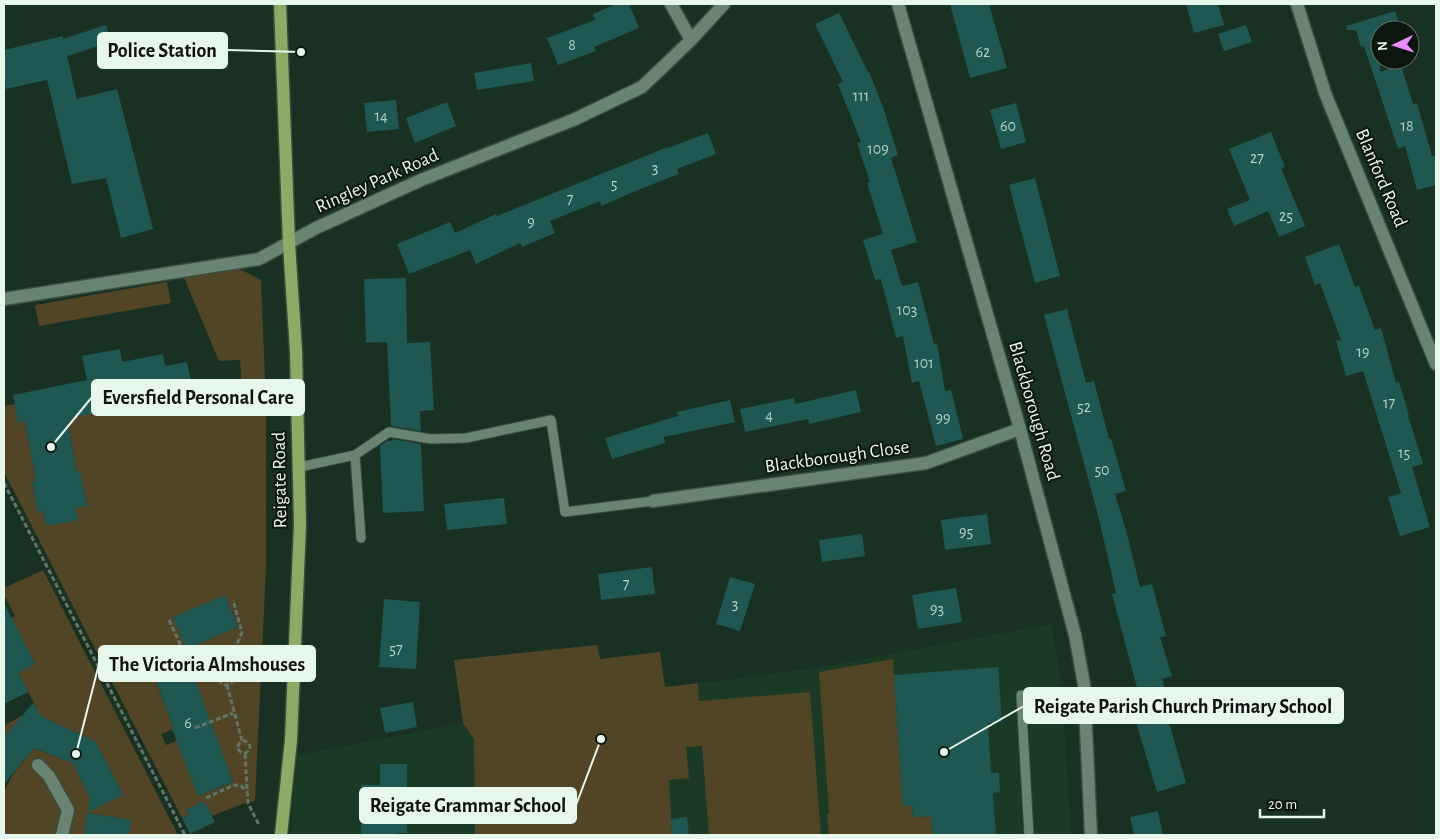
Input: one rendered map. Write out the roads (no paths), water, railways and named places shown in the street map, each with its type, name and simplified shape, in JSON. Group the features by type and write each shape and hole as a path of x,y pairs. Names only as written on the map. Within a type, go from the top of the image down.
{"main road":[{"name":"Reigate Road","path":"280,4 300,467 300,524 291,740 281,835"}],"street":[{"path":"671,4 691,40"},
{"name":"Ringley Park Road","path":"4,299 259,259 316,228 421,180 573,120 642,87 691,40 724,4"},
{"name":"Blackborough Road","path":"898,4 1020,429 1075,635 1084,684 1091,835"},
{"name":"Blanford Road","path":"1298,4 1325,93 1436,364"},
{"name":"Blackborough Close","path":"653,501 926,463 1020,429"},
{"path":"38,765 50,776 68,810 62,835"}],"lane":[{"path":"300,467 355,455 389,432 431,439 466,438 551,420 565,512 653,501"},
{"path":"355,455 361,538"},
{"path":"1021,695 1029,835"}],"place":[{"name":"Police Station","path":"301,52"},
{"name":"Eversfield Personal Care","path":"51,447"},
{"name":"Reigate Grammar School","path":"601,739"},
{"name":"Reigate Parish Church Primary School","path":"944,752"},
{"name":"The Victoria Almshouses","path":"76,754"}]}
